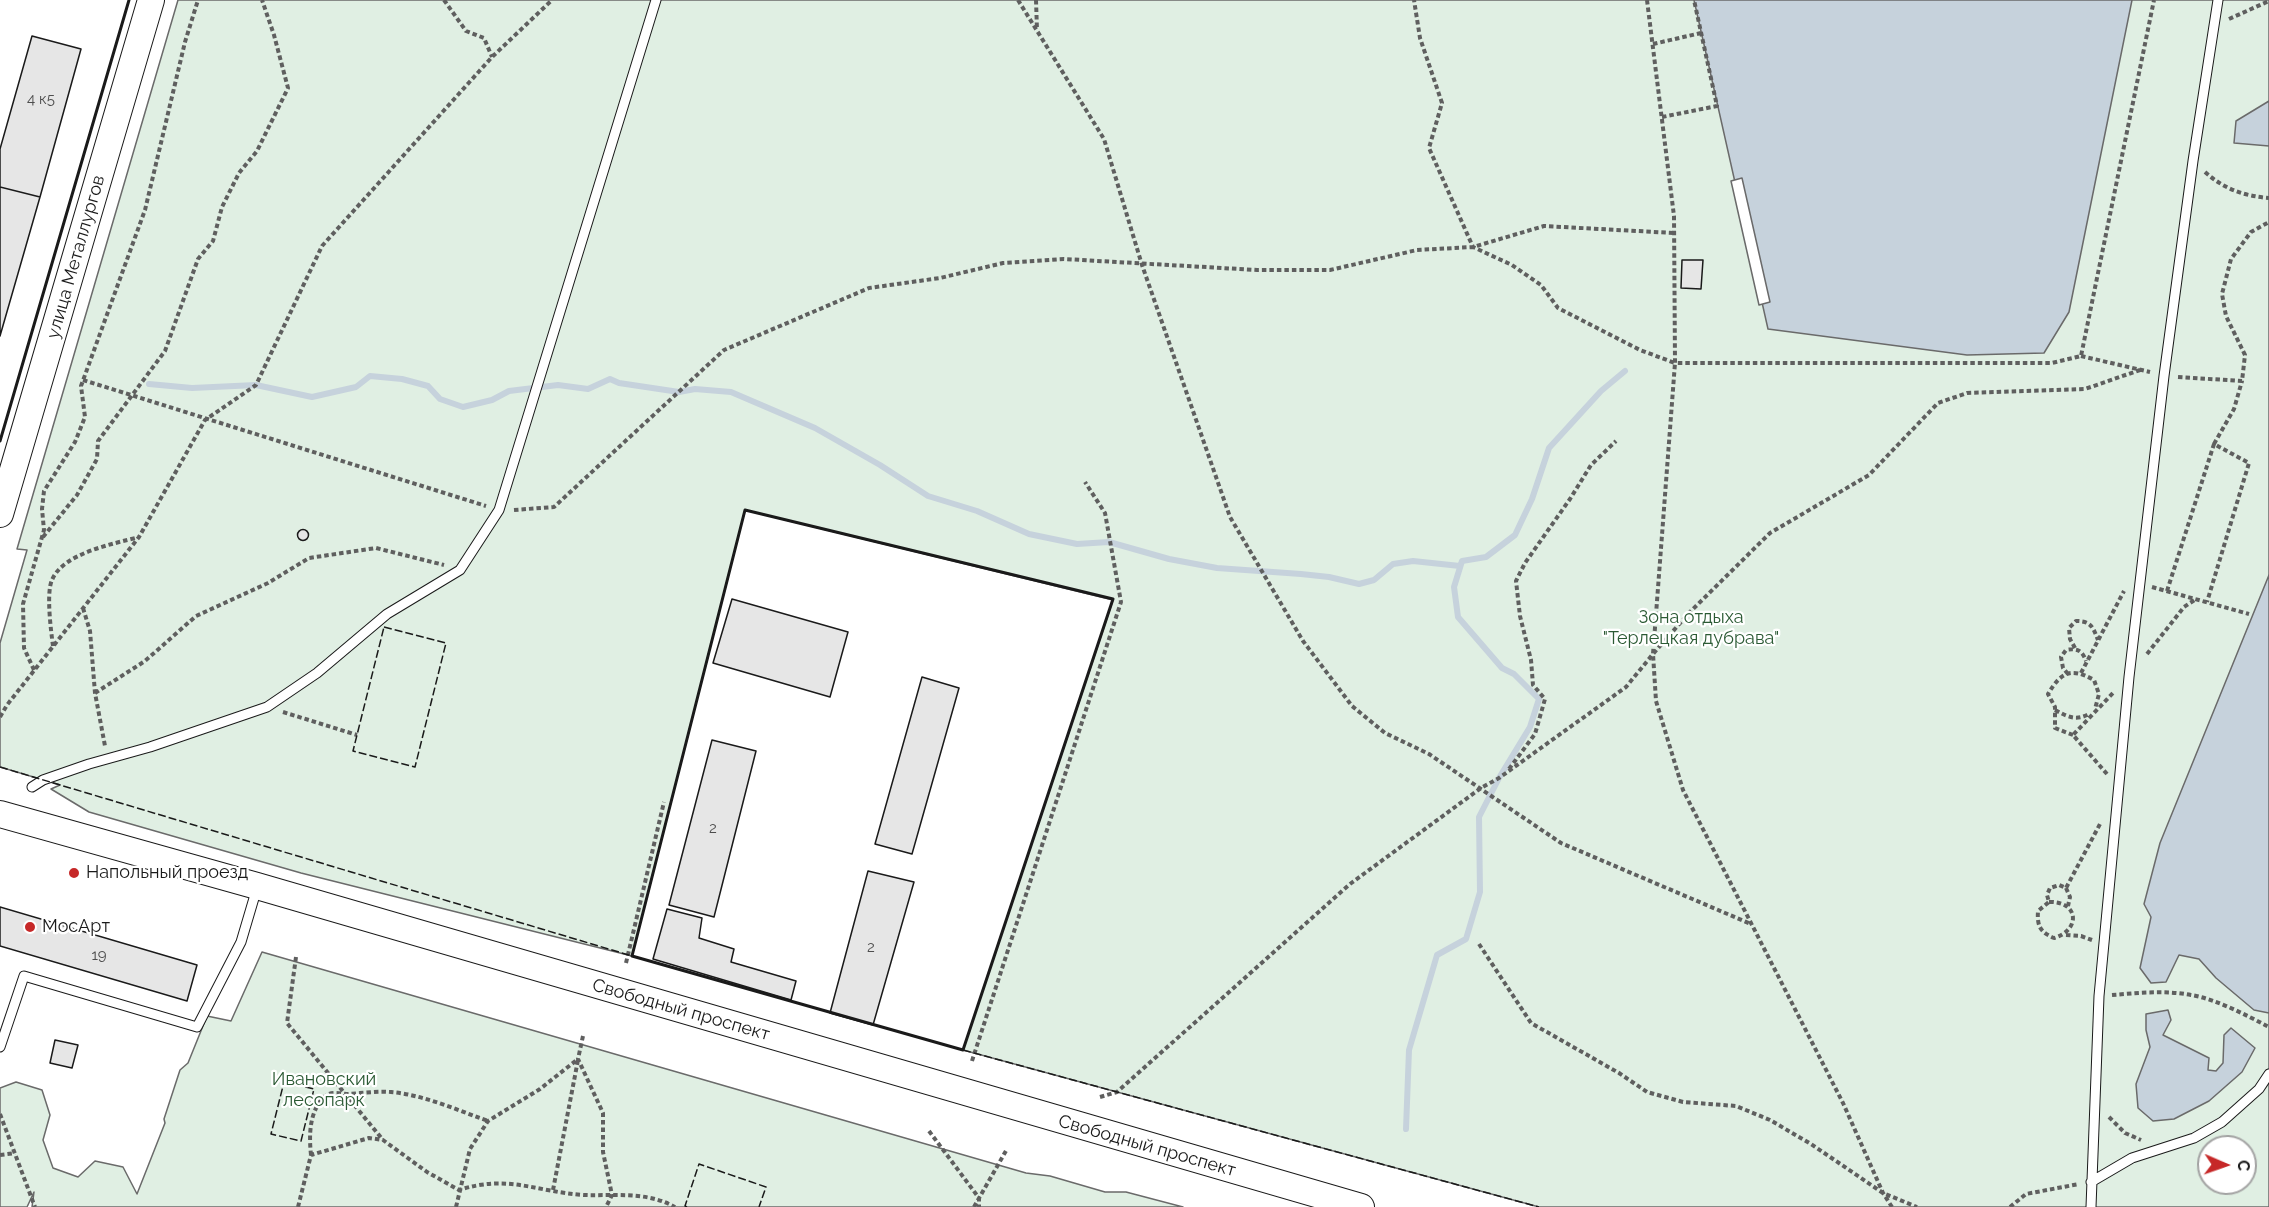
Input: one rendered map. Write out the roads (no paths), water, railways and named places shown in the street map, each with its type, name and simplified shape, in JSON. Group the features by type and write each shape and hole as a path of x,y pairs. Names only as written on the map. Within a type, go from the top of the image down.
{"main road":[{"name":"улица Металлургов","path":"0,514 151,0"},
{"name":"Свободный проспект","path":"0,814 257,886 1353,1206"}],"lane":[{"path":"32,787 43,780 267,707 317,673 387,614 460,570 499,510 656,0"},
{"path":"2091,1207 2099,996 2129,677 2164,376 2193,161 2218,0"},
{"path":"0,1047 24,976 197,1027 241,942 257,886"},
{"path":"2091,1182 2132,1158 2194,1138 2222,1122 2259,1089 2269,1074"}],"waterway":[{"path":"1406,1129 1409,1050 1437,955 1466,939 1480,892 1479,817 1499,778 1530,727 1539,699 1514,674 1502,668 1458,617 1454,587 1462,561 1486,557 1515,535 1532,499 1549,448 1601,391 1625,371"},
{"path":"149,384 192,388 256,385 312,397 356,387 370,376 402,379 428,386 440,399 463,407 492,400 509,391 558,385 588,389 610,379 619,383 679,392 695,389 731,392 815,428 880,465 928,496 977,511 1029,534 1077,544 1109,542 1169,559 1217,568 1329,577 1359,584 1374,580 1393,564 1413,561 1460,566"}],"place":[{"name":"Напольный проезд","path":"74,873"},
{"name":"МосАрт","path":"30,927"}],"park label":[{"name":"Зона отдыха \"Терлецкая дубрава\"","path":"1691,628"},
{"name":"Ивановский лесопарк","path":"324,1090"}]}
